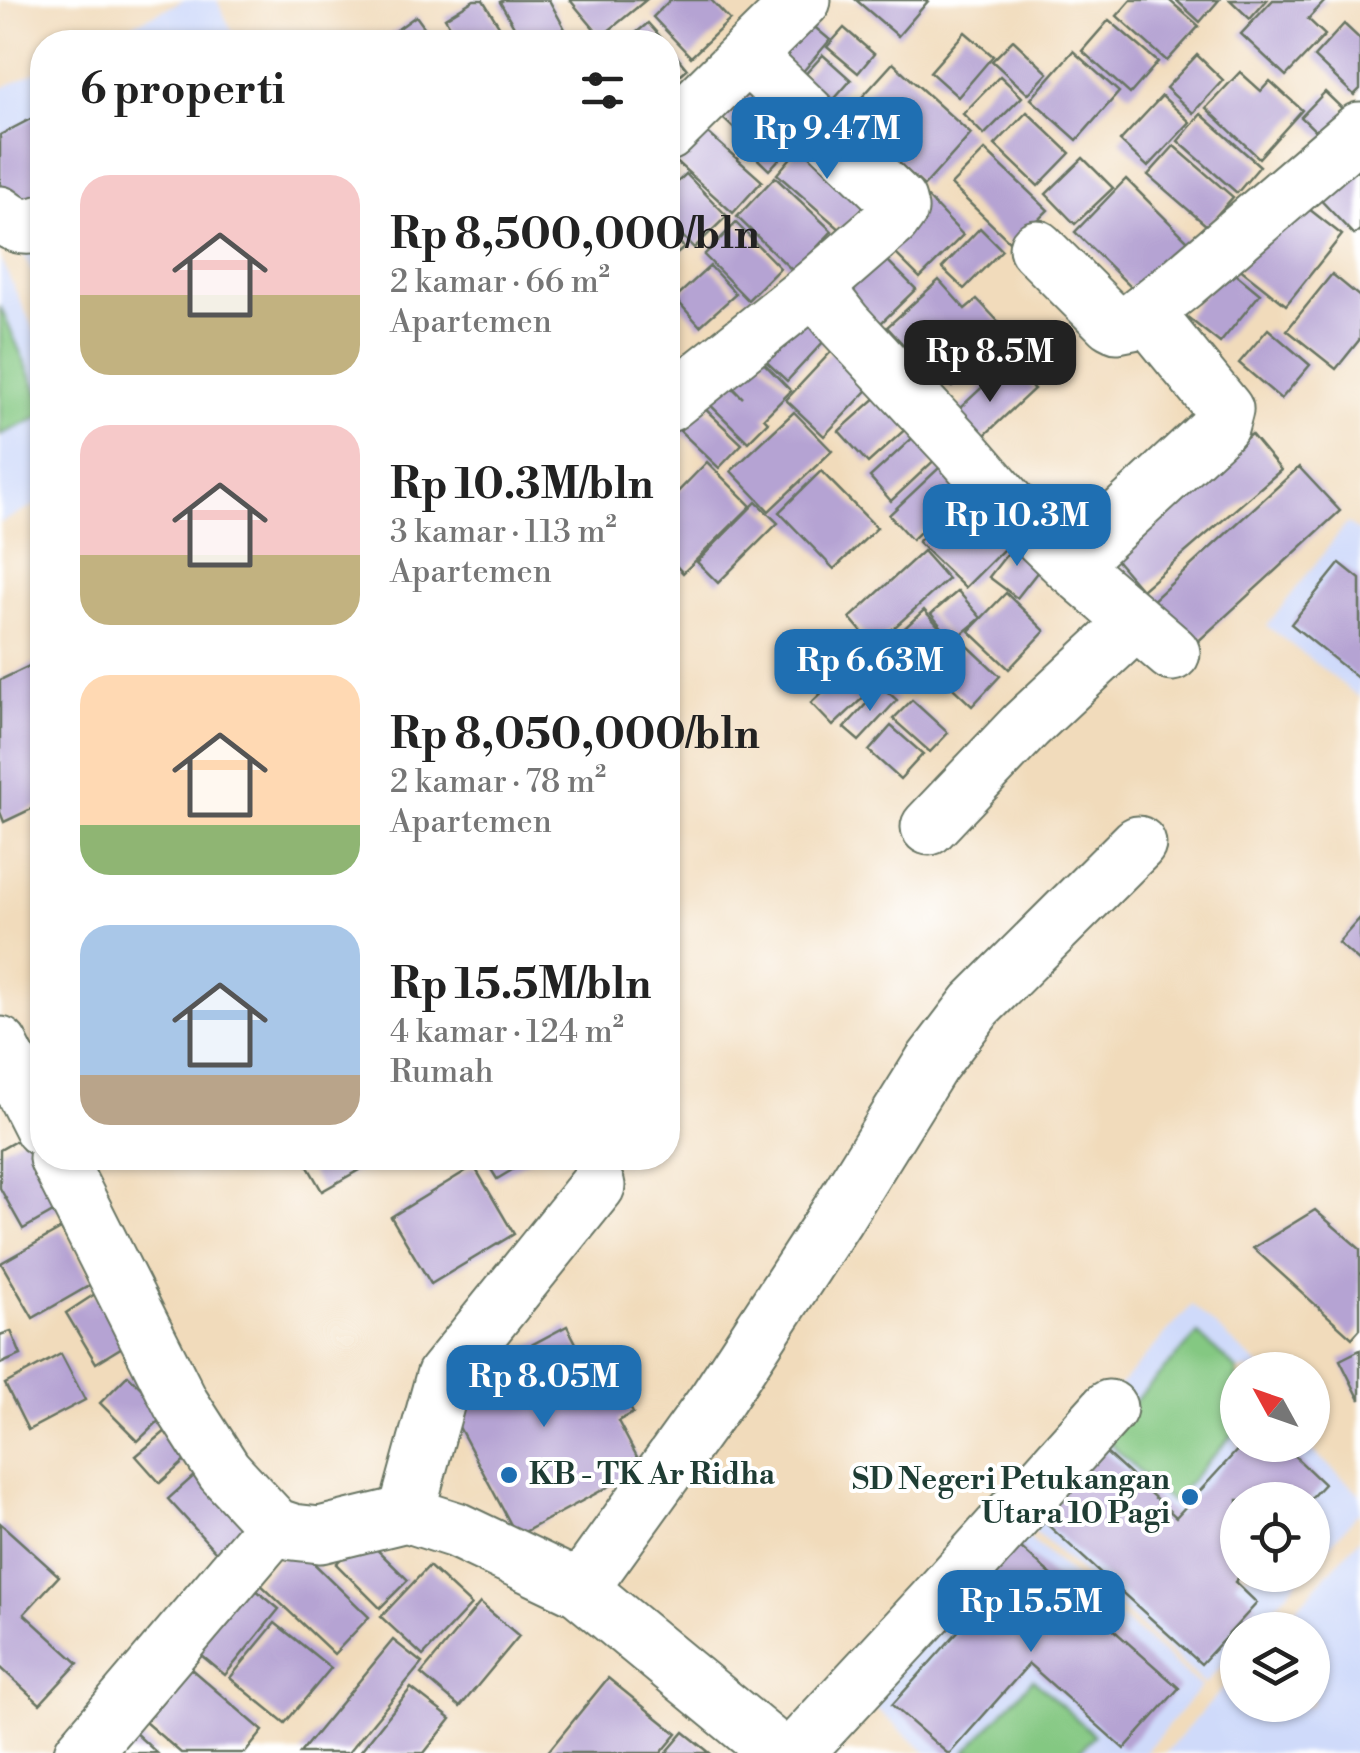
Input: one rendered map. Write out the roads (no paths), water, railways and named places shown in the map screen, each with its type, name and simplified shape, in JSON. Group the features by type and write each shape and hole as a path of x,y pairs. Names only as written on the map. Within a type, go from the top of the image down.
{"street":[{"path":"680,121 804,0"},
{"path":"680,394 815,287 892,220 900,208 898,201 747,56"},
{"path":"1037,248 1112,322 1132,322 1360,130"},
{"path":"0,214 13,225 30,228"},
{"path":"815,287 1013,510 1153,638 1026,726 929,827"},
{"path":"1070,565 1224,418 1225,410 1146,312"},
{"path":"580,1589 717,1399 931,1064 976,1004 1138,844"},
{"path":"0,1045 25,1121"},
{"path":"63,1170 180,1404 224,1470 275,1526 320,1536 406,1514 456,1530 580,1589 780,1753"},
{"path":"406,1514 444,1376 598,1186"},
{"path":"794,1753 1109,1408"},
{"path":"82,1753 275,1526"}],"place":[{"name":"KB - TK Ar Ridha","path":"509,1475"},
{"name":"SD Negeri Petukangan Utara 10 Pagi","path":"1190,1497"}]}
